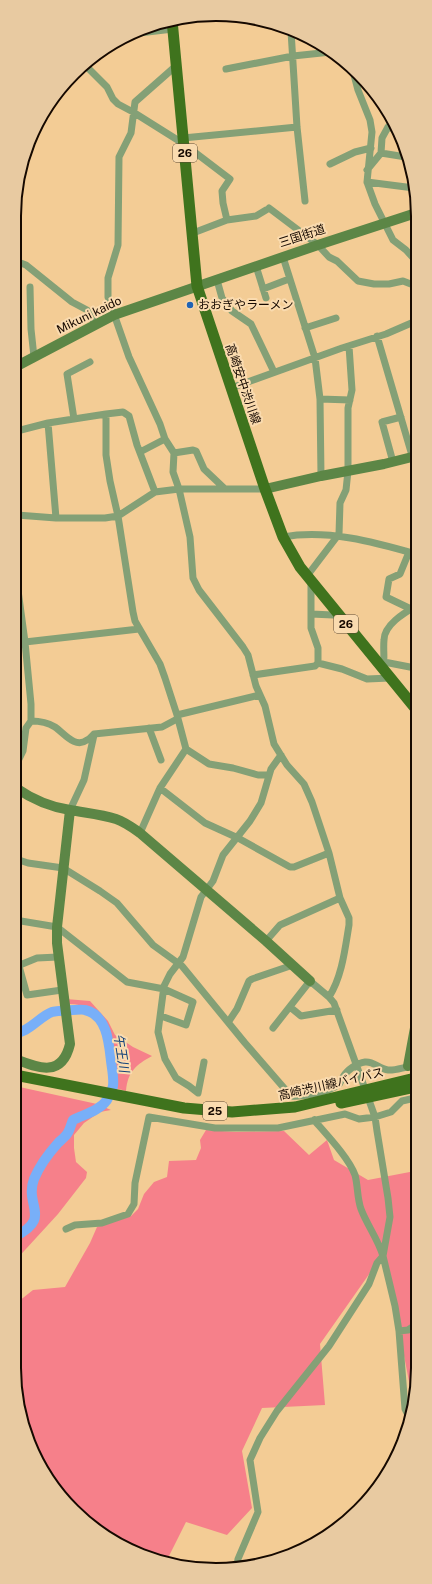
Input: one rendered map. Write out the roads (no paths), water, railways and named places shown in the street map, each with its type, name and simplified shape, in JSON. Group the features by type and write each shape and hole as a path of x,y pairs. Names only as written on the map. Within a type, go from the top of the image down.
{"main road":[{"name":"高崎安中渋川線","path":"173,26 197,286 265,489 283,537 290,551 309,579 383,666 390,678 411,703"},
{"name":"高崎渋川線バイパス","path":"21,1076 153,1102 216,1112 258,1111 290,1108 366,1093 411,1087"},
{"name":"高崎渋川線バイパス","path":"21,1083 152,1109 216,1118 258,1118 287,1115 411,1079"}],"street":[{"path":"291,36 297,127 305,201"},
{"path":"226,69 293,56 322,53"},
{"path":"177,65 135,102 131,133 119,157 118,245 108,278 108,297 129,356 160,424 165,439 174,453 173,472 179,489 190,537 193,578 198,590 248,655 253,674 265,706 274,744 287,765 304,784 330,853 340,898 348,918 349,925 340,971 334,989 329,998"},
{"path":"88,68 107,88 113,99 118,104 183,141 230,179 222,191 227,220"},
{"path":"355,79 370,120 372,132 367,182 375,204 393,240 411,256"},
{"path":"183,141 297,127"},
{"path":"367,170 381,153 382,138 388,127"},
{"path":"330,164 356,152 371,148"},
{"path":"381,153 402,156"},
{"path":"367,182 408,187"},
{"path":"193,233 227,220 256,216 267,209 318,245 329,257 337,261 358,281 374,284 389,284 403,281 411,284"},
{"name":"三国街道","path":"197,286 283,256 411,215"},
{"path":"283,256 315,358 320,399 321,476"},
{"path":"21,263 26,265 72,302 87,310 96,325"},
{"path":"256,266 266,298"},
{"path":"263,289 289,279"},
{"path":"217,280 222,298 232,311 250,324 274,372"},
{"name":"Mikuni kaido","path":"21,362 34,357 114,315 197,286"},
{"path":"30,287 31,329 34,357"},
{"path":"305,328 336,318"},
{"path":"231,388 411,324"},
{"path":"378,336 411,447"},
{"path":"318,663 318,648 311,628 309,579 338,536 340,503 346,490 348,471 348,408 352,390 349,346"},
{"path":"74,419 67,374 90,362"},
{"path":"320,399 350,400"},
{"path":"21,430 48,423 123,412 129,416 140,452 155,492"},
{"path":"106,414 106,455 118,516 133,612 139,629 160,664 186,749 209,764 233,768 258,775 269,775"},
{"path":"393,462 382,422 401,417"},
{"path":"48,423 56,518"},
{"path":"140,452 165,439"},
{"path":"174,453 193,450 196,451 204,469 224,488"},
{"path":"21,515 56,518 105,518 118,516 155,492 179,489 265,489 411,457"},
{"path":"283,537 298,534 338,536 411,553"},
{"path":"411,555 400,574 389,580 386,597 411,607"},
{"path":"411,610 388,627 384,639 383,666 411,668"},
{"path":"311,614 333,615 336,612"},
{"path":"21,623 25,642 31,704 31,720 26,728 23,751 21,755"},
{"path":"25,642 139,629"},
{"path":"253,674 315,666 318,663 342,669 367,679 390,678"},
{"path":"31,720 41,721 54,726 72,741 87,741 94,734 162,727 177,717 260,694"},
{"path":"149,728 161,760"},
{"path":"21,1061 43,1068 52,1068 60,1063 67,1054 70,1044 58,958 57,927 70,810 84,780 94,734"},
{"path":"140,833 160,788 186,749"},
{"path":"204,1062 198,1093 176,1078 165,1060 158,1032 164,989 170,974 183,957 201,897 213,881 223,855 238,838 261,803 269,775 281,755"},
{"path":"160,788 205,823 238,838 290,866 294,867 330,853"},
{"path":"21,791 42,802 70,810 94,813 117,820 140,833 294,965 310,982 329,998 337,1010 374,1117 390,1217 383,1256 377,1263 369,1284 329,1346 277,1411 260,1438 250,1460 258,1512 238,1562"},
{"path":"21,861 63,868 117,903 153,945 179,963 291,1096 306,1095 338,1085 343,1077 356,1064 370,1062 387,1070 411,1066"},
{"path":"266,941 280,925 340,898"},
{"path":"21,921 57,927 127,982 164,989 193,1002 186,1025 161,1016"},
{"path":"21,964 37,958 58,958"},
{"path":"229,1022 238,1009 249,981 294,965"},
{"path":"21,978 27,995 62,990"},
{"path":"273,1028 310,982"},
{"path":"290,1007 301,1016 337,1010"},
{"path":"66,1229 75,1225 102,1223 128,1214 134,1204 136,1183 149,1117 201,1127 232,1129 278,1128 345,1114 359,1119 374,1117 391,1112 402,1101 411,1099"},
{"path":"314,1120 329,1136 354,1174 360,1207 379,1243 395,1306 399,1331 406,1411"},
{"path":"399,1331 408,1330 411,1328"}],"waterway":[{"name":"午王川","path":"21,1032 52,1012 85,1010 92,1013 98,1018 106,1031 113,1074 113,1086 104,1104 96,1110 73,1120 67,1134 41,1165 34,1179 32,1188 35,1217 32,1224 21,1233"}],"place":[{"name":"おおぎやラーメン","path":"190,305"}]}
